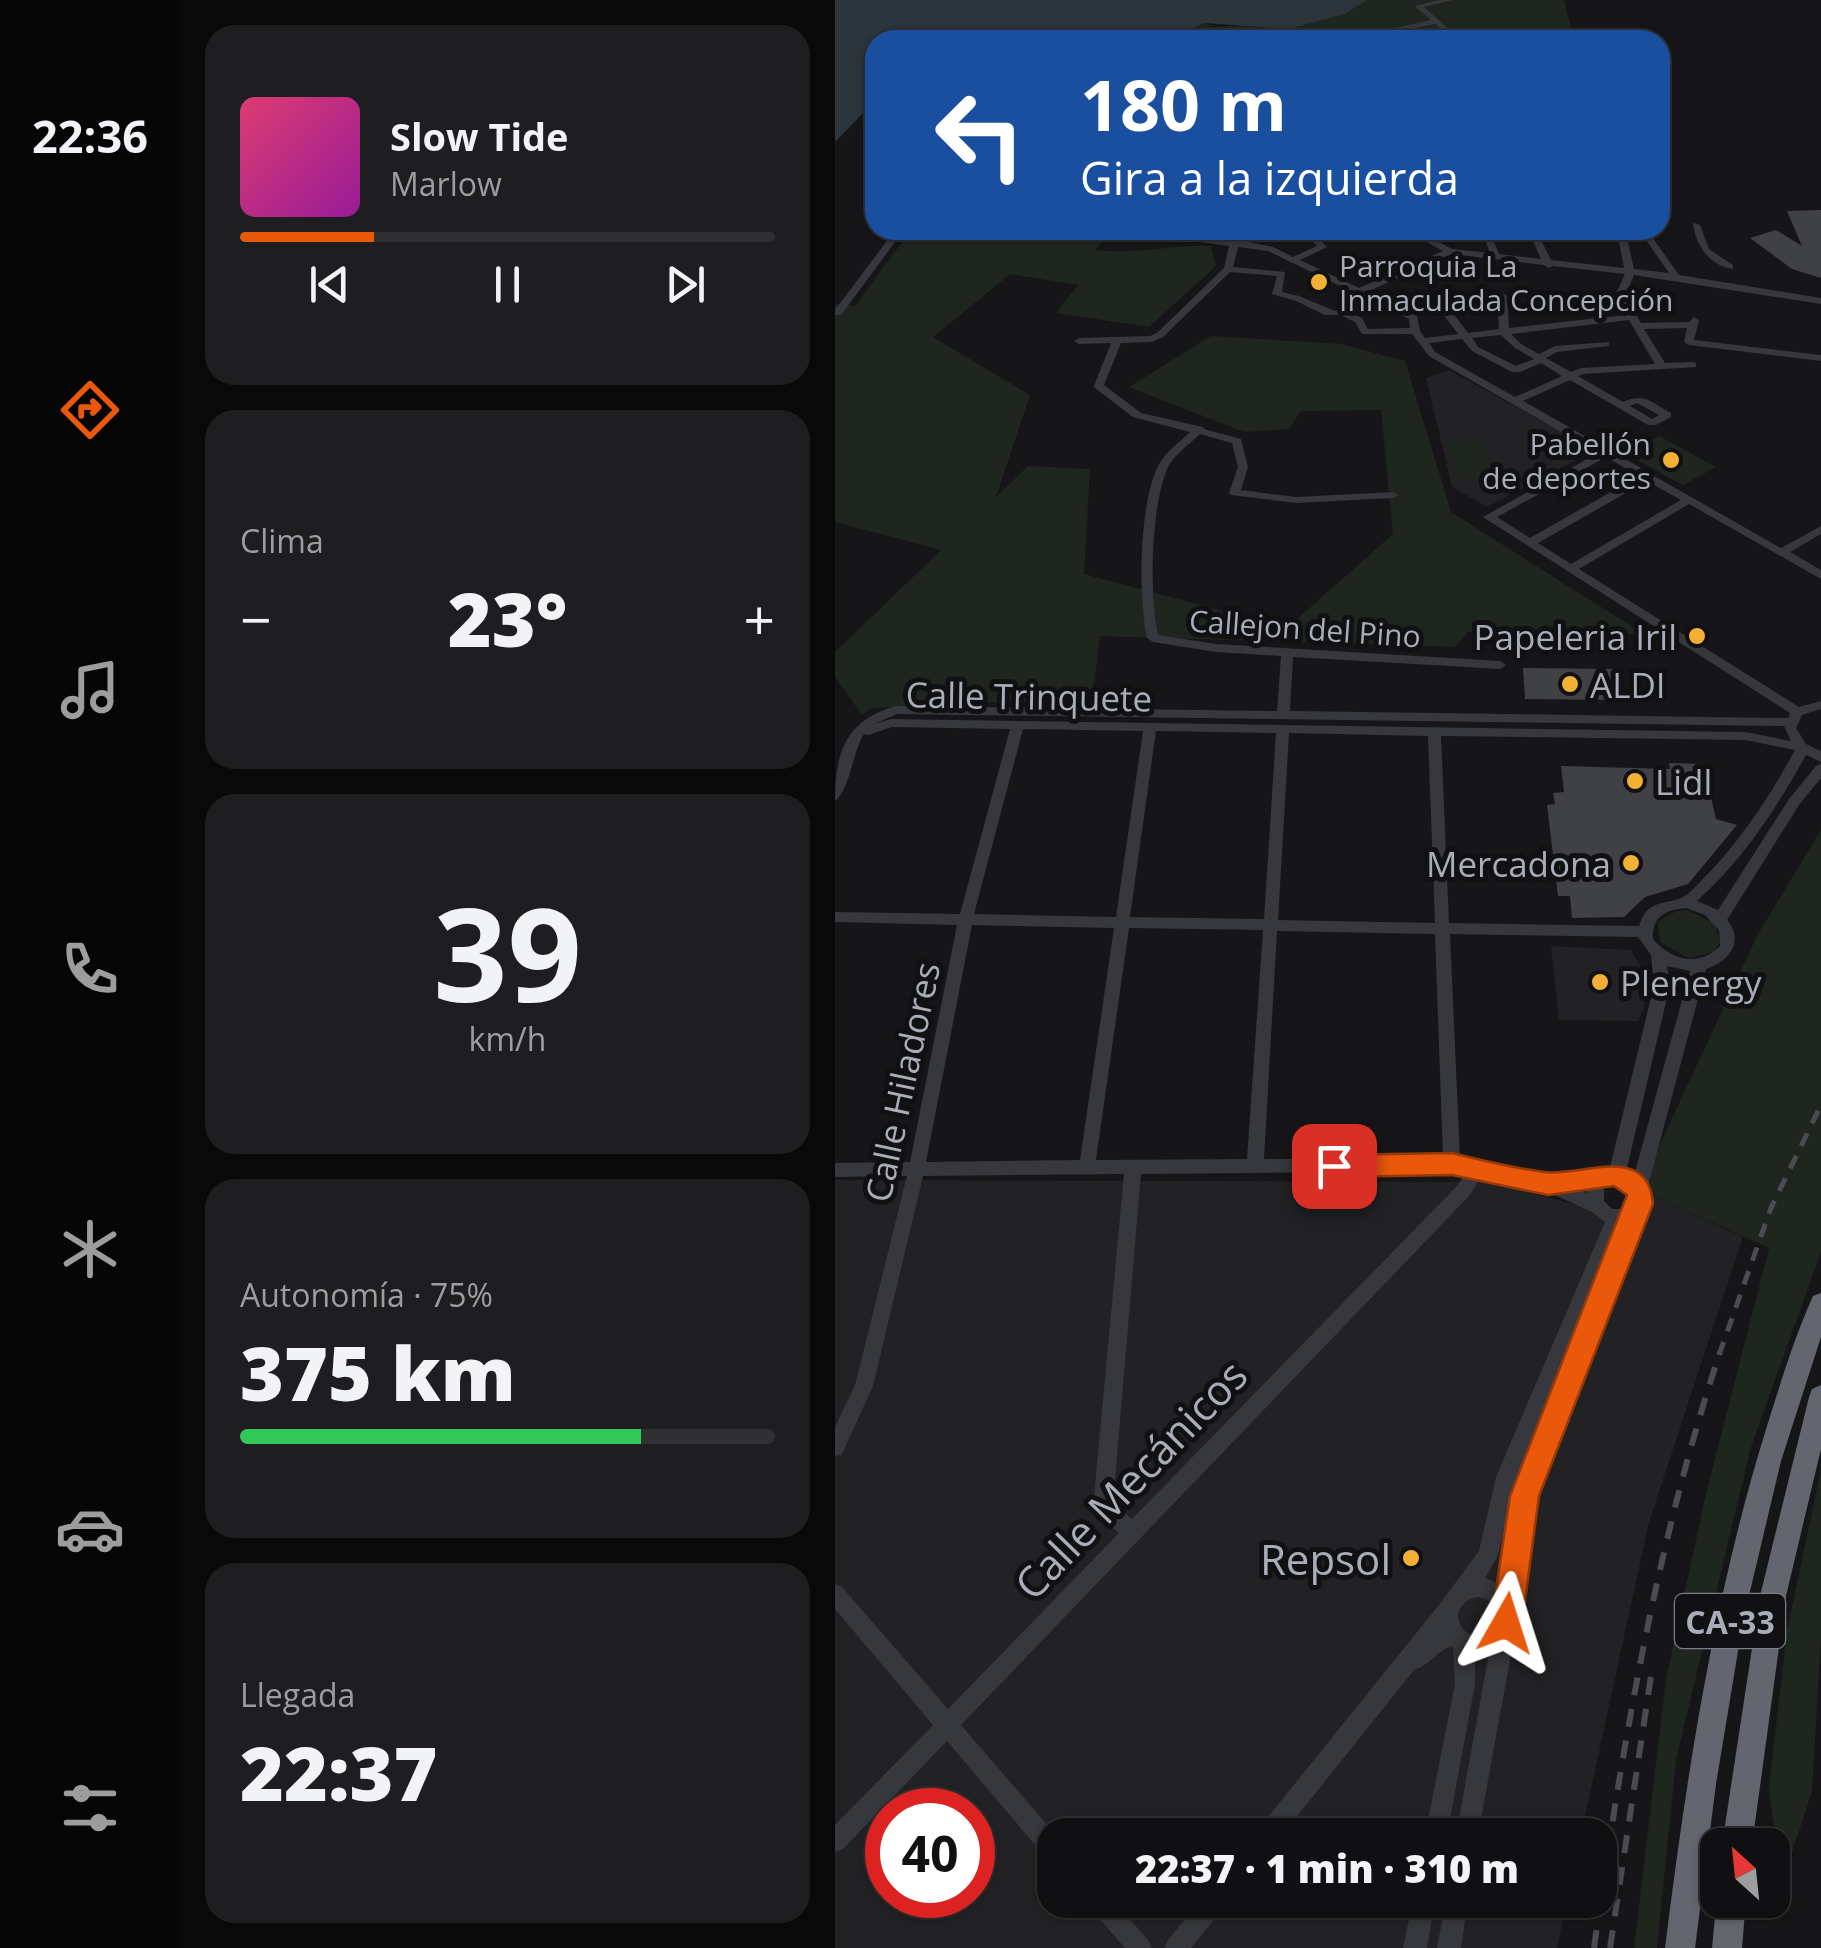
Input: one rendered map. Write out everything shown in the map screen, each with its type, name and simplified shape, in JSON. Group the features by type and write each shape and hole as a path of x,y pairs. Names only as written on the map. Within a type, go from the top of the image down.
{"highway":[{"name":"CA-33","path":"1680,1948 1704,1766 1739,1581 1779,1423 1821,1304"},
{"name":"CA-33","path":"1739,1828 1773,1596 1821,1397"},
{"path":"1727,1948 1730,1918"}],"street":[{"path":"1447,30 1419,6 1450,0"},
{"path":"1394,30 1438,21"},
{"path":"1695,225 1705,250 1730,267"},
{"path":"838,313 893,240"},
{"path":"1225,240 1295,260 1413,318 1418,336 1432,354 1821,575"},
{"path":"1249,245 1253,240"},
{"path":"1295,260 1323,247 1316,240"},
{"path":"1427,240 1449,252 1676,277 1821,301"},
{"path":"1489,240 1497,258"},
{"path":"1538,240 1549,265"},
{"path":"1623,240 1631,274 1620,296 1661,366"},
{"path":"1650,240 1676,277"},
{"path":"1079,341 1160,335 1227,269 1235,242"},
{"path":"1361,291 1449,252"},
{"path":"1227,269 1282,274 1275,292 1284,298 1301,300 1321,314 1342,313 1374,297"},
{"path":"1503,296 1503,332"},
{"path":"1503,309 1448,314 1475,348 1516,370 1555,349 1607,344"},
{"path":"1671,309 1678,326"},
{"path":"1342,313 1359,320 1365,332 1418,336 1465,336 1603,321 1678,326 1693,323 1689,342 1821,358"},
{"path":"1503,332 1539,358 1622,406"},
{"path":"1117,340 1099,386 1137,415 1237,441 1243,467 1235,493 1295,500 1393,496"},
{"path":"1517,400 1581,371 1692,366"},
{"name":"Callejon del Pino","path":"1199,429 1163,465 1154,496 1145,585 1151,635 1172,644 1500,665"},
{"path":"1608,452 1489,518 1793,717 1791,734 1802,747 1787,778 1715,878 1686,903 1651,913 1644,932"},
{"path":"1530,543 1649,476"},
{"path":"1571,570 1690,499"},
{"path":"1782,552 1821,529"},
{"path":"1255,1168 1287,651"},
{"name":"Calle Trinquete","path":"852,742 872,728 891,723 1149,727 1793,717 1821,705"},
{"name":"Calle Trinquete","path":"852,742 853,734 865,724 896,710 1434,730 1745,736 1802,747 1821,757"},
{"name":"Calle Hiladores","path":"835,1448 864,1386 917,1168 966,918 1018,725"},
{"path":"1087,1168 1125,923 1149,727"},
{"path":"1434,730 1452,1164"},
{"path":"835,796 852,742"},
{"path":"1720,918 1794,802 1821,769"},
{"path":"1658,955 1671,962 1699,966 1721,957 1727,948 1726,928 1720,918 1686,903"},
{"path":"835,917 1644,932"},
{"path":"1607,1212 1593,1195 1609,1176 1662,984 1658,955 1644,932"},
{"path":"1470,1818 1525,1496 1638,1199 1699,966"},
{"path":"835,1170 1452,1164 1548,1184 1607,1212"},
{"path":"1131,1531 1103,1507 1133,1168"},
{"name":"Calle Mecánicos","path":"835,1841 1463,1191 1478,1168"},
{"path":"1548,1184 1609,1176 1638,1199"},
{"path":"1407,1664 1413,1650 1466,1588 1488,1555 1505,1477 1607,1212 1638,1199"},
{"path":"1466,1588 1492,1590 1505,1622"},
{"path":"835,1594 1037,1831"},
{"path":"1439,1818 1465,1684 1460,1638 1450,1608"},
{"path":"1282,1818 1407,1664 1439,1640 1460,1638 1481,1646 1505,1622"},
{"path":"1114,1918 1140,1948"},
{"path":"1176,1948 1200,1918"},
{"path":"1415,1948 1421,1918"},
{"path":"1449,1948 1454,1918"}],"shaded area":[{"path":"835,0 1367,0 1344,14 1289,29 1205,23 1188,30 865,30 865,111 835,142"},
{"path":"1367,0 1564,0 1572,30 1191,29 1205,23 1214,27 1312,19"},
{"path":"904,240 1104,240 1095,250 1110,251 1211,246 1216,266 1149,327 1056,313 1078,285 1010,274 933,337 1030,395 996,497 1028,466 1090,469 1084,574 1287,628 1393,534 1381,410 1301,411 1289,429 1244,432 1129,387 1211,336 1341,344 1405,361 1451,512 1644,634 1468,632 1455,647 1100,636 1092,698 872,708 862,715 835,677 835,652 941,550 835,522 835,304 855,306"},
{"path":"1449,370 1595,450 1487,507 1452,487 1426,378"},
{"name":"Pabellón de deportes","path":"1659,436 1716,467 1683,485 1626,454"},
{"path":"1482,440 1493,477 1458,479 1448,442"},
{"path":"1821,830 1821,1252 1751,1447 1676,1760 1657,1948 1634,1948 1666,1679 1706,1494 1769,1248 1639,1189 1758,934"},
{"path":"1686,910 1715,923 1720,942 1714,952 1688,958 1660,942 1658,922 1676,911"},
{"name":"Plenergy","path":"1551,946 1631,950 1644,972 1644,1008 1638,1021 1559,1020"},
{"path":"835,1180 1489,1182 1593,1209 1636,1209 1639,1189 1743,1237 1649,1522 1585,1818 1037,1818 1037,1918 1563,1918 1557,1948 835,1948"},
{"path":"1821,1469 1821,1637 1812,1791 1790,1859 1790,1828 1774,1828 1769,1787 1787,1631"}],"building":[{"path":"1821,210 1821,278 1792,269 1750,238 1776,230 1802,246 1787,211"},
{"name":"ALDI","path":"1523,668 1613,669 1617,700 1525,699"},
{"name":"Mercadona","path":"1669,763 1703,764 1716,819 1737,825 1688,884 1645,897 1624,917 1572,918 1570,896 1558,896 1547,805 1555,804 1553,793 1564,792 1561,766 1670,769"}],"railway":[{"path":"1720,1354 1771,1208 1821,1105"},
{"path":"1594,1948 1643,1647 1677,1499 1720,1354"},
{"path":"1610,1948 1651,1676"}],"place":[{"name":"Parroquia La Inmaculada Concepción","path":"1319,282"},
{"name":"Pabellón de deportes","path":"1671,460"},
{"name":"Papeleria Iril","path":"1697,636"},
{"name":"ALDI","path":"1570,684"},
{"name":"Lidl","path":"1635,781"},
{"name":"Mercadona","path":"1631,863"},
{"name":"Plenergy","path":"1600,982"},
{"name":"Repsol","path":"1411,1558"}],"route":[{"path":"1334,1166 1452,1164 1548,1184 1617,1174 1630,1179 1639,1190 1640,1204 1525,1496 1506,1623"}]}
